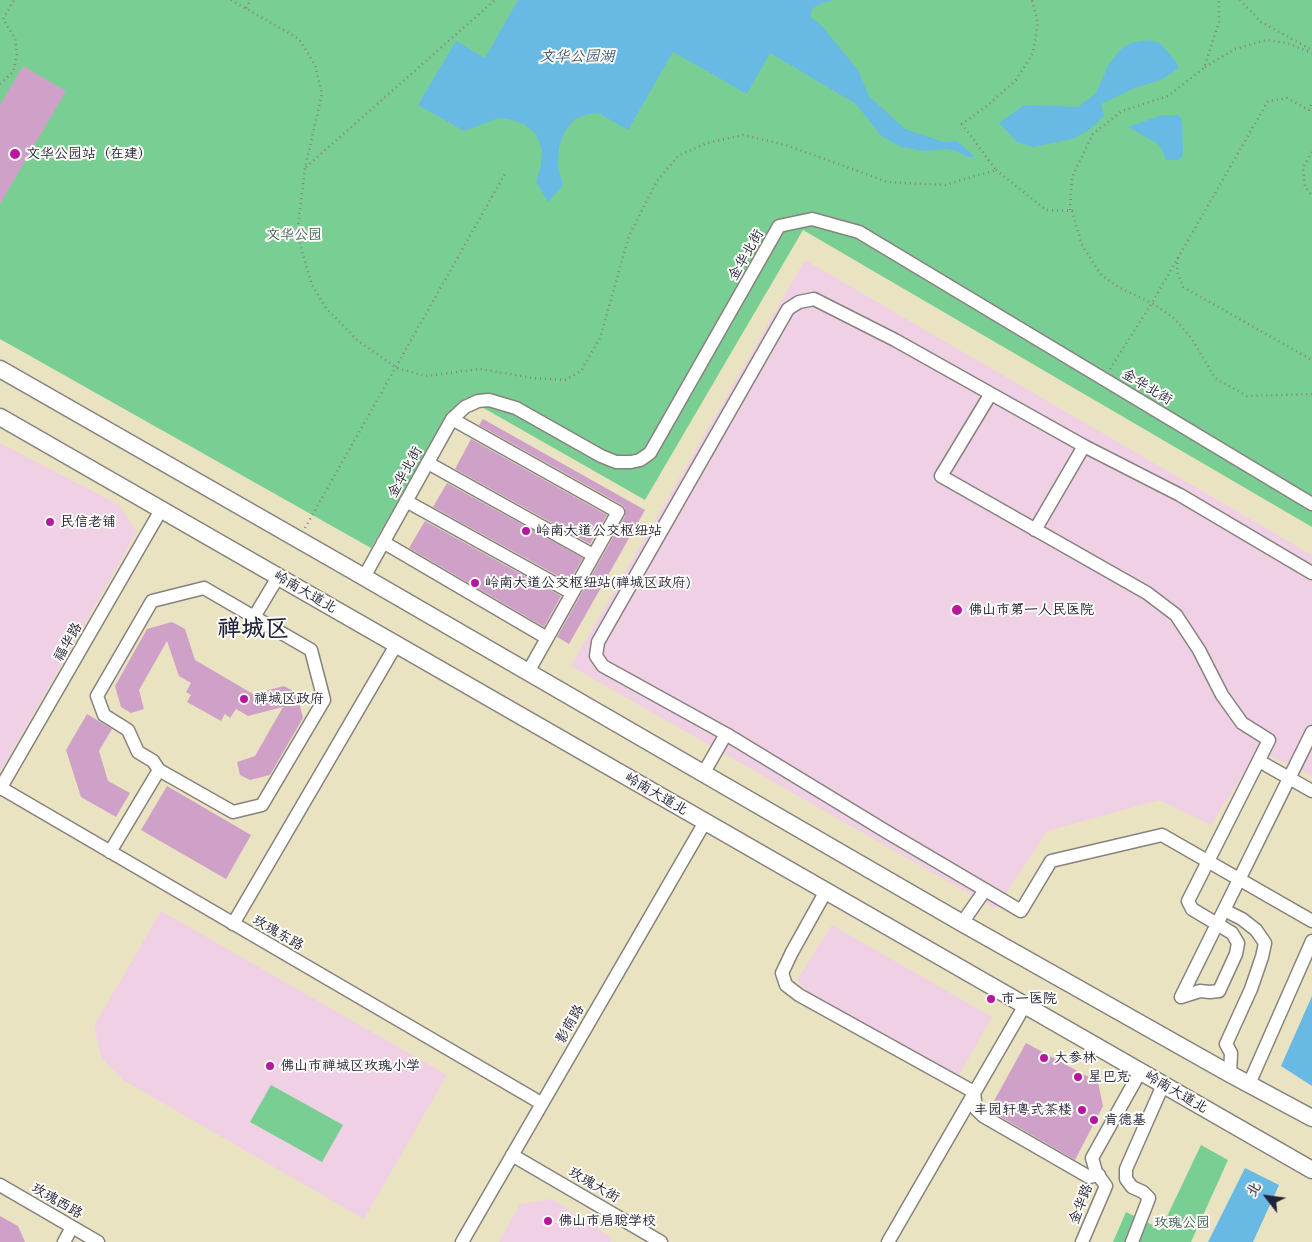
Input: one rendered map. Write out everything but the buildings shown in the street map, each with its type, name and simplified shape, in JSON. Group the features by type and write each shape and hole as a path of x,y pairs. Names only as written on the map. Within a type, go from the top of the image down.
{"main road":[{"path":"0,369 299,539 962,923 1312,1118"},
{"name":"岭南大道北","path":"0,417 1312,1170"}],"street":[{"name":"金华北街","path":"364,577 452,419 466,407 489,400 516,408 600,456 616,462 640,460 650,453 779,226 812,219 859,232 1312,504"},
{"path":"1312,573 1180,495 1084,446 895,340 814,299 799,302 788,309 598,642 596,656 603,666 726,734 1021,911 1051,861 1162,835 1312,921"},
{"path":"990,395 941,476 1147,593 1176,615 1199,650 1222,695 1242,723 1270,740 1188,901 1192,909 1218,924 1232,933 1238,943 1236,954 1220,991 1200,990 1181,998 1218,924 1224,910 1290,779 1312,732"},
{"path":"452,419 618,512 528,672"},
{"path":"1035,530 1084,446"},
{"path":"428,462 593,555"},
{"path":"406,501 572,593"},
{"name":"福华路","path":"0,789 161,510"},
{"path":"383,542 547,638"},
{"path":"254,617 278,577"},
{"path":"204,588 311,650 324,700 262,805 233,812 159,770 154,761 138,752 128,730 104,715 98,696 152,602 204,588"},
{"path":"233,924 396,644"},
{"path":"703,774 726,734"},
{"path":"1259,761 1312,791"},
{"path":"110,852 159,770"},
{"name":"玫瑰东路","path":"0,789 541,1104"},
{"name":"影荫路","path":"462,1242 705,822"},
{"path":"962,923 986,890"},
{"path":"826,891 782,973 786,985 799,995 974,1092"},
{"path":"1224,910 1242,919 1256,930 1265,944 1251,989 1226,1044 1231,1053 1230,1074"},
{"path":"1249,1084 1312,941"},
{"path":"888,1242 1024,1005"},
{"name":"金华路","path":"1082,1242 1106,1186 1098,1175 1092,1158 1140,1072"},
{"path":"1132,1242 1149,1198 1143,1192 1132,1187 1126,1179 1126,1169 1163,1085"},
{"path":"974,1092 976,1108 983,1116 1088,1178 1098,1175"},
{"name":"玫瑰大街","path":"512,1155 661,1242"},
{"path":"1106,1186 1126,1179"},
{"name":"玫瑰西路","path":"0,1185 98,1242"},
{"path":"64,1242 72,1227"}],"path":[{"path":"0,84 13,72 17,56 15,38 1,19 14,0"},
{"path":"231,0 299,39 315,65 322,94 305,168 297,234 312,284 326,308 358,341 397,368 426,376 480,369 533,378 565,380 581,371 600,338 629,236 657,181 678,156 707,143 743,135 786,145 888,182 946,185 996,170"},
{"path":"246,8 251,0"},
{"path":"305,168 494,0"},
{"path":"1032,0 1038,23 1033,53 1016,80 988,105 962,124 996,170 1046,210 1070,210"},
{"path":"1204,68 1219,22 1220,0"},
{"path":"1240,0 1261,22 1312,52"},
{"path":"1312,52 1287,43 1266,40 1235,49 1204,68 1168,96 1122,111 1093,134 1072,177 1070,210 1072,210 1082,245 1101,275 1120,288 1152,302 1173,318 1192,339 1215,378 1247,396 1312,394"},
{"path":"1104,379 1152,302 1268,101 1287,98 1312,113"},
{"path":"1308,110 1312,102"},
{"path":"1312,152 1303,168 1305,186 1312,196"},
{"path":"299,539 506,172"},
{"path":"1178,256 1177,271 1183,287 1312,360"}],"shaded area":[{"name":"佛山市第一人民医院","path":"805,260 1312,555 1312,776 1258,750 1211,825 1159,800 1047,831 996,909 571,666"},
{"path":"0,443 119,505 137,532 0,772"},
{"name":"佛山市禅城区玫瑰小学","path":"161,911 447,1075 364,1219 123,1080 101,1057 94,1026"},
{"path":"832,925 992,1017 957,1079 811,996 797,980"},
{"name":"佛山市启聪学校","path":"552,1199 612,1238 610,1242 499,1242 520,1204"}],"green space":[{"name":"文华公园","path":"0,0 1312,0 1312,527 803,230 645,500 466,398 452,409 371,548 0,339"},
{"path":"271,1085 343,1125 322,1162 250,1122"},
{"name":"玫瑰公园","path":"1201,1145 1228,1160 1191,1242 1113,1242 1126,1212 1161,1229"}],"water":[{"name":"文华公园湖","path":"518,0 834,0 822,3 812,9 811,17 821,25 858,70 869,96 905,129 944,142 957,141 975,157 967,157 956,151 946,149 924,151 902,147 881,136 856,104 770,53 747,94 673,52 628,130 600,114 588,114 575,119 565,131 559,147 558,166 563,185 548,202 536,182 541,165 542,151 536,134 524,124 499,118 464,131 418,105 456,41 485,58"},
{"path":"1148,40 1160,43 1179,68 1161,80 1137,87 1101,104 1104,116 1089,130 1072,139 1033,147 1017,142 999,123 1024,105 1078,107 1096,93 1109,64 1121,49 1131,43"},
{"path":"1162,115 1179,115 1182,120 1183,156 1178,160 1166,160 1158,144 1128,127"},
{"path":"1312,996 1312,1086 1281,1066"},
{"path":"1245,1168 1279,1185 1253,1242 1208,1242"}],"place":[{"name":"文华公园站（在建）","path":"15,154"},
{"name":"民信老铺","path":"50,522"},
{"name":"岭南大道公交枢纽站","path":"526,531"},
{"name":"岭南大道公交枢纽站(禅城区政府)","path":"475,583"},
{"name":"佛山市第一人民医院","path":"957,610"},
{"name":"禅城区政府","path":"244,699"},
{"name":"市一医院","path":"991,999"},
{"name":"大参林","path":"1044,1058"},
{"name":"佛山市禅城区玫瑰小学","path":"270,1066"},
{"name":"星巴克","path":"1078,1077"},
{"name":"丰园轩粤式茶楼","path":"1082,1110"},
{"name":"肯德基","path":"1094,1120"},
{"name":"佛山市启聪学校","path":"548,1221"}],"district":[{"name":"禅城区","path":"253,629"}]}
